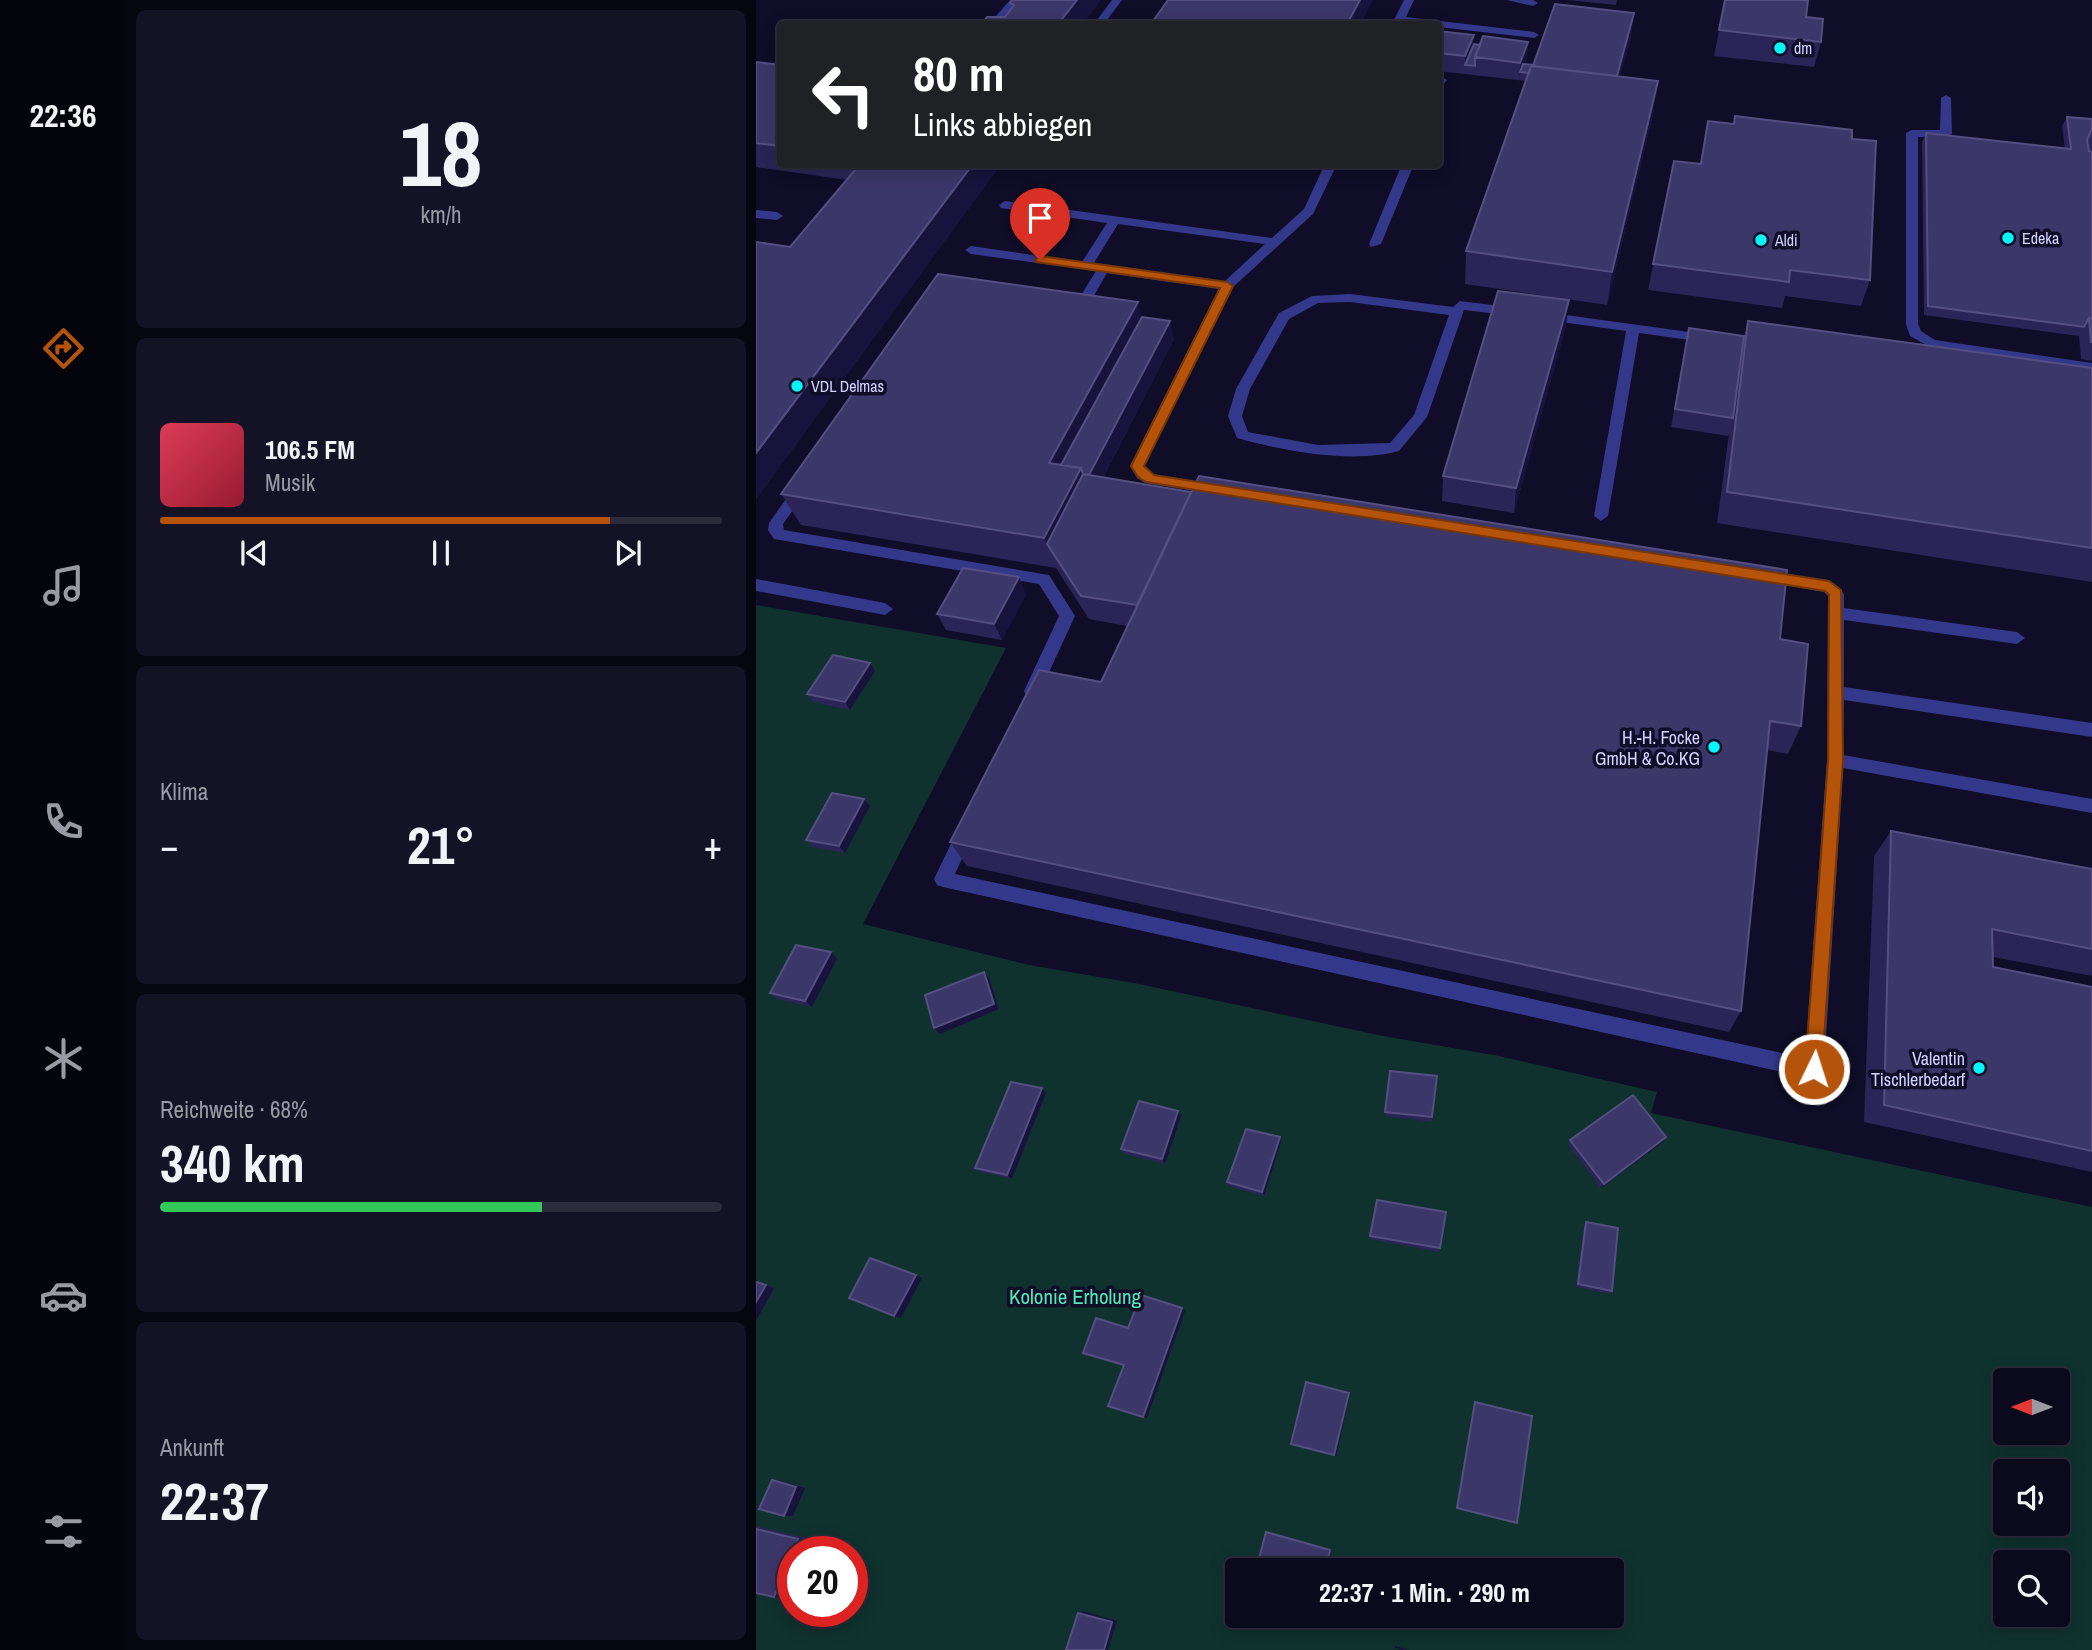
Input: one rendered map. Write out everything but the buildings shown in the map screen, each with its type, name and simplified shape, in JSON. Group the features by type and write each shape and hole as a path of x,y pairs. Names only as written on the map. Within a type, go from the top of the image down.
{"lane":[{"path":"998,21 1015,0"},
{"path":"1101,21 1117,0"},
{"path":"1398,21 1409,0"},
{"path":"1512,0 1533,2"},
{"path":"1442,26 1534,35"},
{"path":"1946,98 1946,134 1912,132 1912,324 1915,333 1932,344 2092,367"},
{"path":"1232,492 1150,479 1142,474 1138,466 1227,286 1309,211 1329,168"},
{"path":"1375,244 1406,168"},
{"path":"1005,205 1274,242"},
{"path":"756,214 777,216"},
{"path":"1086,266 1115,220"},
{"path":"971,250 1227,286"},
{"path":"1052,306 1076,307 1083,303 1104,268"},
{"path":"1457,312 1350,298 1317,299 1284,316 1243,389 1235,416 1242,435 1283,447 1342,452 1394,448 1420,416 1460,304 1727,341"},
{"path":"1601,516 1633,328"},
{"path":"815,469 776,523 775,530 779,535 1044,579 1067,616 1026,704"},
{"path":"972,817 943,879 1814,1069 1835,760 1836,594 1829,587 1748,574"},
{"path":"756,585 885,609"},
{"path":"1836,613 2017,638"},
{"path":"1836,692 2092,730"},
{"path":"1835,760 2092,806"}],"green space":[{"name":"Kolonie Erholung","path":"756,605 1006,648 863,924 1029,965 1134,983 1383,1036 1499,1056 1657,1092 1651,1113 2092,1207 2092,1650 756,1650"}],"place":[{"name":"dm","path":"1780,48"},
{"name":"Edeka","path":"2008,238"},
{"name":"Aldi","path":"1761,240"},
{"name":"VDL Delmas","path":"797,386"},
{"name":"H.-H. Focke GmbH & Co.KG","path":"1714,747"},
{"name":"Valentin Tischlerbedarf","path":"1979,1068"}],"route":[{"path":"1040,260 1227,286 1138,466 1142,474 1150,479 1829,587 1836,594 1835,760 1814,1069"}]}
